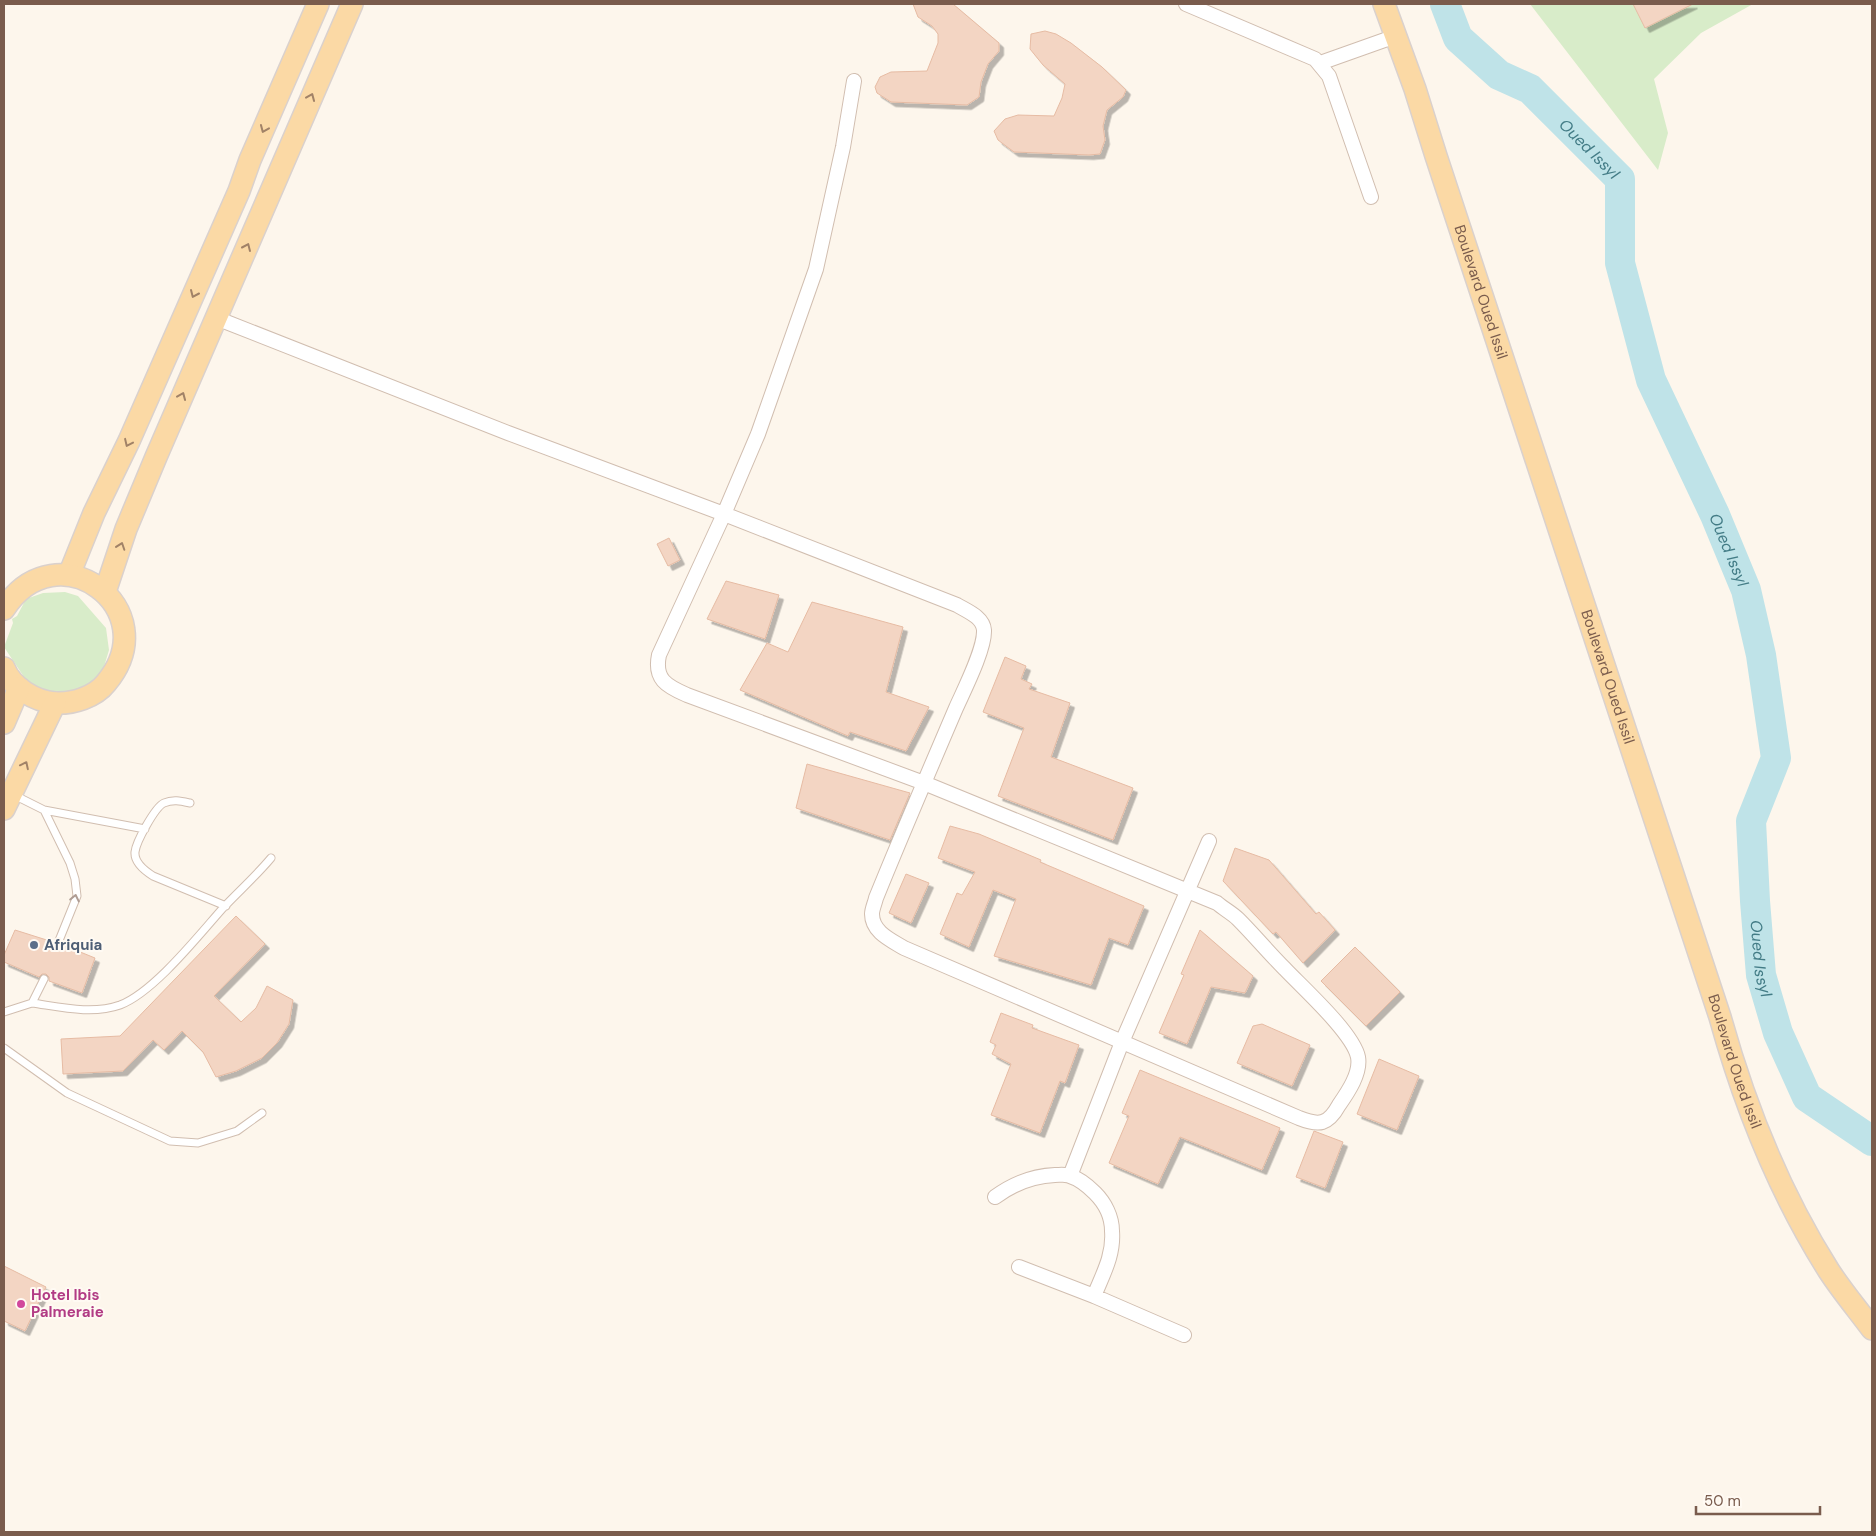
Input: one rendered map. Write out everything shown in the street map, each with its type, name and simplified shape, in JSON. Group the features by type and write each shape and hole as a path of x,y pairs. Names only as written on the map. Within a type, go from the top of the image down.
{"main road":[{"path":"69,575 94,514 133,433 239,191 250,160 318,4"},
{"path":"105,592 141,493 352,4"},
{"name":"Boulevard Oued Issil","path":"1384,4 1415,89 1720,1017 1736,1074 1768,1158 1800,1220 1830,1272 1872,1329"},
{"path":"4,609 12,596 29,582 48,576 69,575 88,580 105,592 116,606 123,622 125,639 119,664 104,686 90,696 73,702 55,703 36,698 20,688 6,673 4,668"},
{"path":"4,723 20,688"},
{"path":"7,801 55,703"}],"street":[{"path":"1186,4 1315,59 1320,63 1329,76 1371,196"},
{"path":"1320,63 1396,36"},
{"path":"216,318 508,433 724,514 957,605 980,619 984,628 977,656 924,783 876,898 872,914 874,925 887,938 904,948 1311,1123 1321,1123 1332,1118 1350,1088 1357,1070 1358,1058 1355,1048 1346,1035 1237,918 1217,903 924,783 687,696 662,680 657,666 659,655 724,514 758,434 816,269 843,147 854,81"},
{"path":"1070,1176 1122,1042 1209,841"},
{"path":"995,1197 1006,1188 1026,1179 1043,1176 1070,1176 1086,1184 1101,1199 1109,1214 1112,1229 1110,1260 1094,1296"},
{"path":"1019,1267 1094,1296 1184,1335"}],"lane":[{"path":"190,803 175,800 158,806 145,829 135,853 137,862 153,876 226,906"},
{"path":"7,801 145,829"},
{"path":"44,810 70,863 75,879 77,896 58,944"},
{"path":"4,1012 32,1003 78,1009 103,1008 120,1004 144,990 166,970 271,858"},
{"path":"32,1003 44,979"},
{"path":"4,1048 67,1093 170,1141 198,1143 237,1131 262,1113"}],"green space":[{"path":"1530,4 1753,4 1701,33 1654,79 1668,133 1658,170"},
{"path":"65,592 78,596 106,628 109,650 103,670 85,688 59,694 32,689 4,647 13,623 12,619 17,616 26,599 43,593"}],"building":[{"path":"913,4 953,4 999,43 999,51 988,64 981,82 979,97 967,105 891,102 877,93 875,87 880,77 891,72 927,71 938,43 938,34 932,26 918,17"},
{"path":"1633,4 1693,4 1645,28"},
{"path":"1045,31 1056,34 1071,43 1102,67 1126,90 1123,97 1107,110 1103,126 1105,140 1100,154 1014,152 998,140 994,131 1005,119 1018,115 1054,116 1062,98 1065,84 1043,65 1030,49 1031,34"},
{"path":"669,538 680,560 668,566 657,544"},
{"path":"726,581 779,595 765,639 707,619"},
{"path":"812,602 903,627 886,692 929,707 906,751 850,732 848,736 740,690 767,643 788,652"},
{"path":"1005,657 1026,666 1021,679 1032,684 1029,689 1070,703 1051,757 1133,788 1113,840 998,796 1024,728 983,712"},
{"path":"807,764 910,793 890,840 796,808"},
{"path":"950,826 979,834 1144,906 1128,945 1109,938 1091,985 994,956 1016,899 993,890 969,947 940,934 957,893 962,895 975,872 938,858"},
{"path":"1235,848 1269,860 1316,914 1319,912 1335,930 1303,963 1276,932 1273,934 1223,881"},
{"path":"906,874 929,883 911,923 889,913"},
{"path":"236,916 265,944 214,996 241,1022 256,1008 267,986 293,1000 289,1024 277,1043 262,1058 236,1071 216,1077 203,1052 182,1031 164,1050 153,1040 123,1071 63,1074 61,1039 120,1036"},
{"path":"15,930 53,942 56,948 63,945 95,958 82,993 49,981 49,977 46,974 42,974 39,977 4,962 4,955"},
{"path":"1200,930 1253,976 1245,993 1211,987 1187,1044 1159,1033 1184,975 1181,974"},
{"path":"1355,947 1400,992 1366,1026 1321,981"},
{"path":"1001,1013 1033,1025 1032,1028 1079,1045 1065,1083 1060,1081 1040,1133 991,1115 1011,1064 992,1054 996,1045 990,1042"},
{"path":"1262,1024 1310,1045 1292,1086 1237,1063 1253,1026"},
{"path":"1379,1059 1419,1076 1397,1130 1357,1114"},
{"path":"1140,1070 1280,1128 1262,1170 1180,1137 1158,1184 1109,1163 1129,1116 1122,1113"},
{"path":"1314,1131 1343,1142 1325,1188 1296,1177"},
{"name":"Hotel Ibis Palmeraie","path":"4,1266 46,1287 25,1331 4,1321"}],"waterway":[{"name":"Oued Issyl","path":"1445,4 1458,38 1499,75 1530,89 1620,179 1620,263 1651,380 1715,515 1746,590 1761,655 1776,758 1751,821 1761,975 1778,1033 1807,1097 1872,1141"}],"place":[{"name":"Afriquia","path":"34,945"},
{"name":"Hotel Ibis Palmeraie","path":"21,1304"}]}
